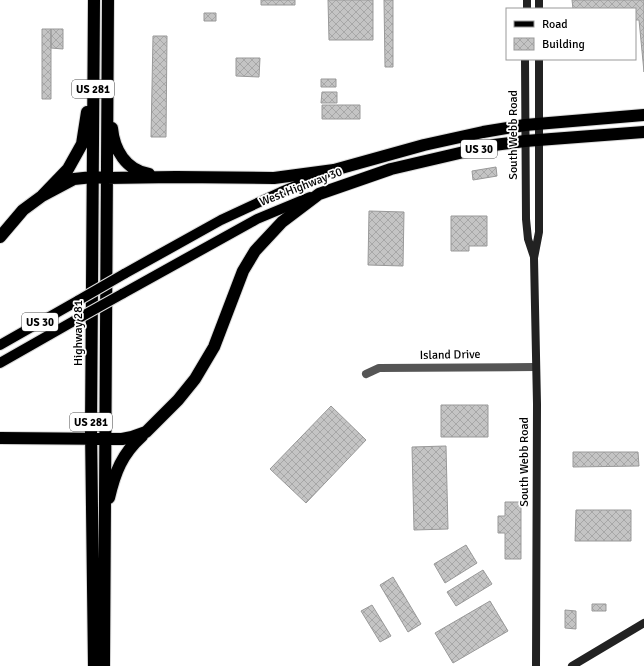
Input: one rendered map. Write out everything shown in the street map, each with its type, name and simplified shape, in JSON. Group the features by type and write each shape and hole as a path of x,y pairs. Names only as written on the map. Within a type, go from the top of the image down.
{"highway":[{"name":"Highway 281","path":"94,0 91,439 94,666"},
{"name":"US 281","path":"104,666 108,0"},
{"path":"42,196 68,169 82,144 93,63"},
{"path":"108,65 113,136 116,148 121,156 136,170 147,174 176,177"},
{"name":"West Highway 30","path":"334,170 424,145 483,132 525,125 644,115"},
{"name":"West Highway 30","path":"319,194 390,169 494,145 525,141 644,132"},
{"path":"0,237 23,210 42,196 74,179 93,177 274,178 334,170"},
{"path":"105,531 109,497 122,459 130,446 178,400 195,379 214,347 243,272 255,251 282,222 319,194"},
{"path":"0,438 105,439 132,437 146,432"}],"main road":[{"name":"West Highway 30","path":"0,345 221,220 281,192 334,170"},
{"name":"West Highway 30","path":"0,363 257,219 319,194"}],"street":[{"name":"South Webb Road","path":"525,60 527,231 534,258"},
{"name":"South Webb Road","path":"536,666 537,404 535,367 534,258 539,232 539,60"},
{"name":"Island Drive","path":"366,374 379,368 535,367"},
{"path":"572,666 644,623"}],"building":[{"path":"261,0 295,0 295,5 261,5"},
{"path":"328,0 373,0 373,40 329,40"},
{"path":"384,0 393,0 393,67 385,67"},
{"path":"572,0 644,0 644,72 639,20 636,20 636,8 573,8"},
{"path":"204,13 216,13 216,21 204,21"},
{"path":"42,29 51,29 51,99 42,99"},
{"path":"51,29 63,29 63,49 51,48"},
{"path":"153,36 167,36 166,137 151,137"},
{"path":"236,58 260,58 259,77 236,76"},
{"path":"321,79 336,79 336,87 321,87"},
{"path":"322,92 337,92 337,103 321,103"},
{"path":"322,105 360,105 360,119 322,119"},
{"path":"496,167 497,176 473,180 472,171"},
{"path":"369,211 404,212 403,266 368,265"},
{"path":"451,216 487,216 487,246 469,246 469,251 451,251"},
{"path":"441,405 488,405 488,437 441,437"},
{"path":"331,406 366,440 306,503 270,469"},
{"path":"446,446 448,529 414,530 412,447"},
{"path":"573,452 638,452 639,466 573,467"},
{"path":"505,502 521,502 521,559 505,559 505,533 498,533 498,516 505,516"},
{"path":"576,510 631,510 631,541 575,541"},
{"path":"466,545 477,563 445,583 434,564"},
{"path":"483,570 492,584 456,606 447,592"},
{"path":"393,577 421,624 408,632 380,585"},
{"path":"490,601 508,631 453,663 435,633"},
{"path":"592,604 606,604 606,611 592,611"},
{"path":"372,605 391,636 380,642 361,611"},
{"path":"565,610 576,611 576,629 565,628"}]}
